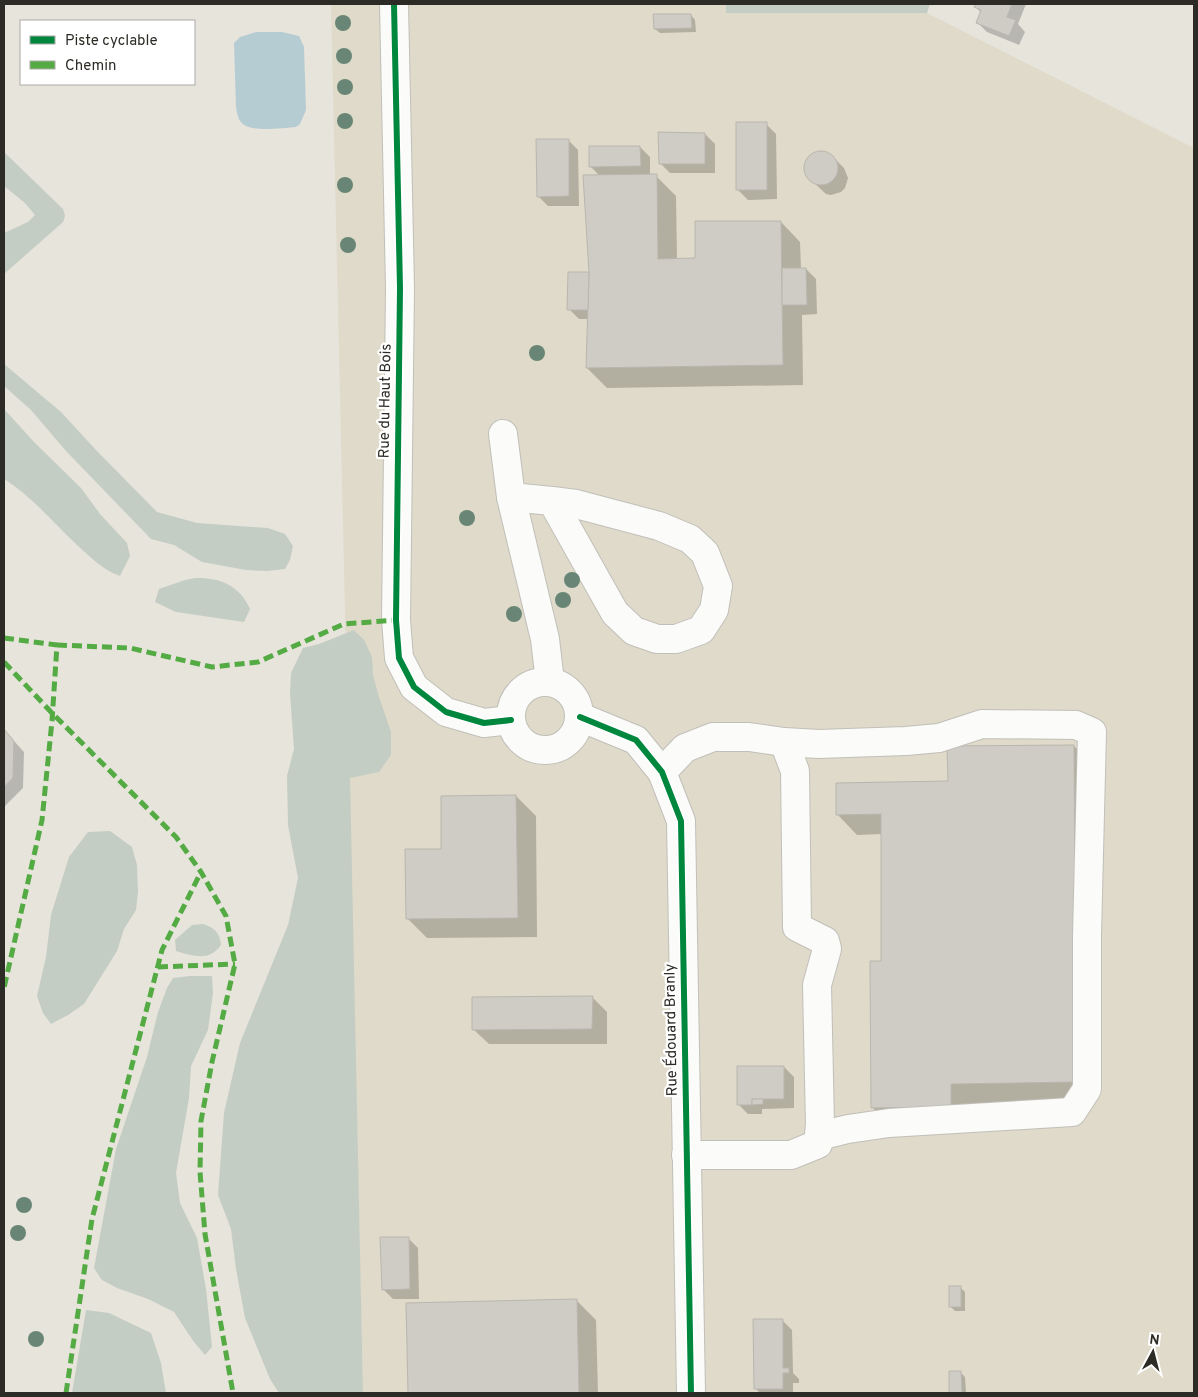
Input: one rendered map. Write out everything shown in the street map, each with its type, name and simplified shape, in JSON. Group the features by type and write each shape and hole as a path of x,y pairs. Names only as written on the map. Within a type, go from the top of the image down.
{"street":[{"name":"Rue du Haut Bois","path":"394,4 400,288 396,620 398,658 414,686 446,712 484,723 511,720"},
{"path":"503,434 511,497 546,639 550,682"},
{"path":"511,497 552,501 576,504 658,526 690,539 705,553 718,586 714,610 701,630 676,639 657,638 634,631 615,613 552,501"},
{"path":"550,682 562,686 571,694 578,704 580,717 577,729 570,740 560,748 547,751 537,750 527,746 513,730 511,720 512,707 517,696 526,688 537,683 550,682"},
{"name":"Rue Édouard Branly","path":"580,717 636,740 662,772 681,821 691,1393"},
{"path":"662,772 684,748 713,738 749,737 818,744 906,742 939,738 982,724 1076,725 1092,732 1087,936 1087,1089 1072,1112 889,1123 848,1129 819,1136"},
{"path":"686,1155 791,1155 818,1144 820,1125 817,984 827,949 825,941 797,927 794,771 784,742"}],"shaded area":[{"path":"331,4 726,4 726,13 927,13 1194,148 1194,1393 363,1393"},
{"path":"726,4 930,4 927,13 726,13"},
{"path":"4,152 63,209 65,216 63,222 4,274 4,233 28,222 35,215 25,203 4,186"},
{"path":"4,364 61,412 157,512 197,523 268,528 285,534 293,546 290,560 285,569 267,571 246,570 202,562 174,545 151,539 66,451 31,410 4,386"},
{"path":"4,409 34,442 81,488 100,514 127,543 130,556 120,576 91,558 32,501 4,479"},
{"path":"195,578 221,581 241,594 250,609 244,622 176,612 155,602 159,589"},
{"path":"354,630 364,640 372,657 373,675 391,732 391,755 379,772 350,778 363,1393 279,1393 270,1379 245,1318 231,1229 218,1195 224,1113 240,1043 288,925 298,878 288,825 287,776 294,749 290,694 291,673 303,648 319,644"},
{"path":"110,831 132,847 137,865 138,892 136,910 124,929 117,951 84,1004 51,1024 43,1013 37,996 46,957 51,915 69,857 88,832"},
{"path":"203,924 214,929 218,934 221,945 216,950 206,956 189,955 176,951 175,940 192,925"},
{"path":"212,976 213,993 208,1030 191,1066 189,1098 176,1173 180,1203 197,1238 206,1289 212,1347 205,1355 174,1312 102,1280 94,1268 116,1149 147,1057 158,1012 173,978"},
{"path":"86,1310 109,1313 151,1333 161,1363 166,1393 72,1393"}],"water":[{"path":"256,32 282,32 299,36 304,47 306,110 300,124 296,127 255,128 244,125 239,119 236,107 234,43 240,37"}],"building":[{"path":"976,4 1012,4 1007,17 1016,20 1009,36 976,23 981,10 974,7"},
{"path":"653,14 691,14 692,28 654,29"},
{"path":"736,122 767,122 767,190 736,190"},
{"path":"658,132 705,133 705,164 659,164"},
{"path":"536,139 569,139 569,196 537,197"},
{"path":"589,146 640,146 641,166 589,167"},
{"path":"821,151 828,152 833,156 837,161 837,175 833,180 828,184 821,185 814,184 809,180 805,175 804,168 805,161 809,156 814,152"},
{"path":"657,174 658,259 695,258 695,221 781,221 783,365 586,368 589,272 583,175"},
{"path":"782,268 806,268 807,305 782,305"},
{"path":"568,272 589,272 588,310 567,310"},
{"path":"4,729 14,741 13,778 4,787"},
{"path":"1074,745 1076,1082 951,1084 951,1107 871,1108 870,961 881,961 881,814 836,815 836,783 948,781 947,746"},
{"path":"516,795 518,918 406,919 405,849 441,849 441,796"},
{"path":"593,996 592,1029 472,1030 472,997"},
{"path":"737,1066 784,1066 784,1099 752,1099 752,1105 737,1105"},
{"path":"752,1099 763,1099 763,1104 752,1105"},
{"path":"380,1237 409,1237 410,1289 382,1290"},
{"path":"949,1286 961,1286 961,1307 949,1307"},
{"path":"577,1299 579,1393 408,1393 406,1303"},
{"path":"753,1319 783,1319 783,1368 789,1368 789,1373 783,1373 783,1389 754,1389"},
{"path":"949,1371 961,1371 962,1393 949,1393"}],"marked path":[{"path":"57,645 130,648 212,667 258,662 344,624 396,620"},
{"path":"4,638 57,645 52,721 42,820 4,988"},
{"path":"4,662 52,713 176,837 201,872 226,916 235,964 212,1062 201,1121 200,1172 205,1234 233,1393"},
{"path":"66,1393 92,1219 162,950 201,872"},
{"path":"158,967 235,964"}],"cycle path":[{"path":"394,4 400,288 396,620 399,658 414,687 446,712 484,723 511,720"},
{"path":"580,717 636,740 662,772 681,821 691,1393"}]}
